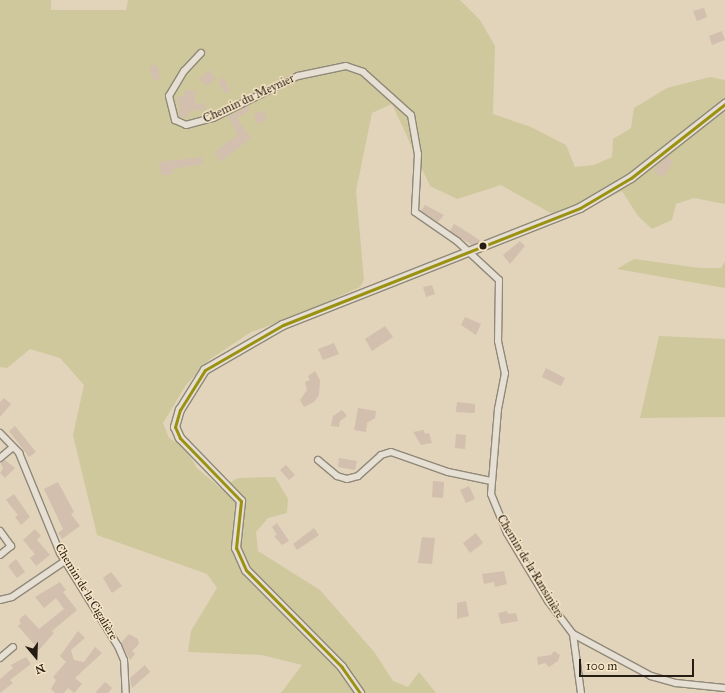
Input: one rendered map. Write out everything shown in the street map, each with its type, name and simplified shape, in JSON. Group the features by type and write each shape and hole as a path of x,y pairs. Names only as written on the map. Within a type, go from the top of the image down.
{"street":[{"name":"Chemin du Meynier","path":"201,53 184,72 170,96 175,120 186,124 213,118 298,76 346,66 363,72 411,115 418,154 415,212 471,252"},
{"path":"360,693 342,666 246,570 236,548 241,501 180,438 175,427 180,410 205,370 284,325 580,208 611,192 725,104"},
{"name":"Chemin de la Ransinière","path":"471,252 499,280 498,341 505,373 498,409 491,482 498,514 507,533 548,601 573,634 651,676 676,683 725,688"},
{"name":"Chemin de la Cigalière","path":"0,433 19,453 65,561 118,646 124,660 126,693"},
{"path":"0,458 13,446"},
{"path":"318,460 337,476 347,479 358,476 381,455 391,452 448,472 491,482"},
{"path":"0,531 11,546 0,555"},
{"path":"0,600 12,597 65,561"},
{"path":"573,634 581,693"},
{"path":"0,658 13,647"}],"shaded area":[{"path":"0,0 51,0 51,10 126,10 128,0 460,0 480,20 495,46 493,114 531,127 566,145 575,167 594,165 612,157 613,139 631,128 634,108 667,88 710,77 725,80 725,204 694,198 676,204 672,220 652,229 638,216 622,191 563,220 501,185 457,199 430,186 392,104 372,113 356,191 364,280 360,287 296,316 251,332 209,360 186,385 163,423 169,438 184,447 197,468 220,488 238,478 275,477 288,499 287,513 268,518 256,532 258,551 320,590 375,653 393,681 408,687 419,672 436,693 281,693 302,665 262,655 188,652 191,631 217,588 207,574 97,535 73,435 84,385 60,358 30,349 7,368 0,367"},
{"path":"634,259 700,268 721,268 725,261 725,288 617,269"},
{"path":"659,336 725,339 725,417 640,418"}],"building":[{"path":"704,8 707,17 697,21 693,11"},
{"path":"722,31 725,40 712,45 709,36"},
{"path":"158,65 160,79 153,80 149,66"},
{"path":"210,70 216,79 206,86 199,78"},
{"path":"223,77 230,91 225,94 218,81"},
{"path":"184,90 195,90 195,104 205,103 206,110 189,111 189,117 180,117 177,97 185,96"},
{"path":"248,106 250,110 237,118 251,138 221,162 214,152 238,135 228,117"},
{"path":"264,110 267,120 257,124 254,114"},
{"path":"667,156 673,162 662,178 654,171"},
{"path":"202,157 203,164 172,169 173,174 161,175 159,162"},
{"path":"425,205 444,215 438,222 421,211"},
{"path":"454,224 481,241 472,245 460,238 450,231"},
{"path":"520,241 525,246 510,264 503,255"},
{"path":"432,285 435,294 426,297 423,287"},
{"path":"465,317 481,324 476,335 461,325"},
{"path":"385,326 393,337 372,351 365,339"},
{"path":"334,343 339,354 323,360 318,349"},
{"path":"546,368 565,378 561,386 542,377"},
{"path":"315,371 320,380 319,395 314,402 304,407 300,400 307,390 305,382 310,380 308,376"},
{"path":"4,398 11,404 0,417 0,402"},
{"path":"457,402 475,404 475,413 456,412"},
{"path":"358,408 376,411 375,418 367,423 366,432 354,430"},
{"path":"342,410 347,416 340,421 339,427 331,426 333,416"},
{"path":"15,426 36,452 29,457 9,431"},
{"path":"424,430 425,434 429,433 432,443 421,445 413,432"},
{"path":"456,434 466,435 465,449 455,448"},
{"path":"339,458 357,461 355,470 338,467"},
{"path":"5,460 15,468 5,478 0,473 3,468 0,462"},
{"path":"286,465 295,475 289,480 280,470"},
{"path":"433,481 444,482 443,498 432,497"},
{"path":"58,482 74,512 71,514 80,526 62,539 58,533 63,529 44,489"},
{"path":"469,486 475,499 466,503 460,490"},
{"path":"14,494 30,517 21,525 15,517 18,515 6,500"},
{"path":"277,523 289,541 282,545 274,536 277,535 272,527"},
{"path":"314,528 319,535 297,550 293,544"},
{"path":"35,529 41,536 37,540 50,555 36,566 30,558 35,554 23,540"},
{"path":"476,533 483,543 470,553 463,543"},
{"path":"422,537 435,538 432,564 418,563"},
{"path":"16,559 25,572 17,578 8,566"},
{"path":"504,571 507,584 495,587 494,582 484,584 482,574"},
{"path":"111,572 122,586 112,593 103,578"},
{"path":"60,582 66,590 63,592 77,610 52,631 54,633 39,650 18,626 21,623 19,620 25,614 39,629 64,609 56,598 44,608 35,597"},
{"path":"466,601 469,616 457,619 457,603"},
{"path":"507,611 508,614 516,613 518,621 501,624 498,613"},
{"path":"78,631 85,638 71,650 74,660 84,662 95,647 102,653 75,678 82,684 74,693 68,688 64,693 55,693 51,689 56,680 53,677 66,662 60,656"},
{"path":"129,634 138,639 139,644 132,651 135,654 130,660 121,643"},
{"path":"554,651 560,655 558,661 549,667 545,663 538,665 537,657 551,655"},
{"path":"26,657 31,664 10,680 13,683 0,693 0,679 13,668 11,665"},
{"path":"145,665 150,672 132,688 130,678"},
{"path":"105,682 112,688 108,693 95,693"}],"transit line":[{"path":"360,693 342,667 246,570 236,548 241,501 180,438 175,427 180,410 205,370 283,325 580,208 631,178 725,104"}]}
